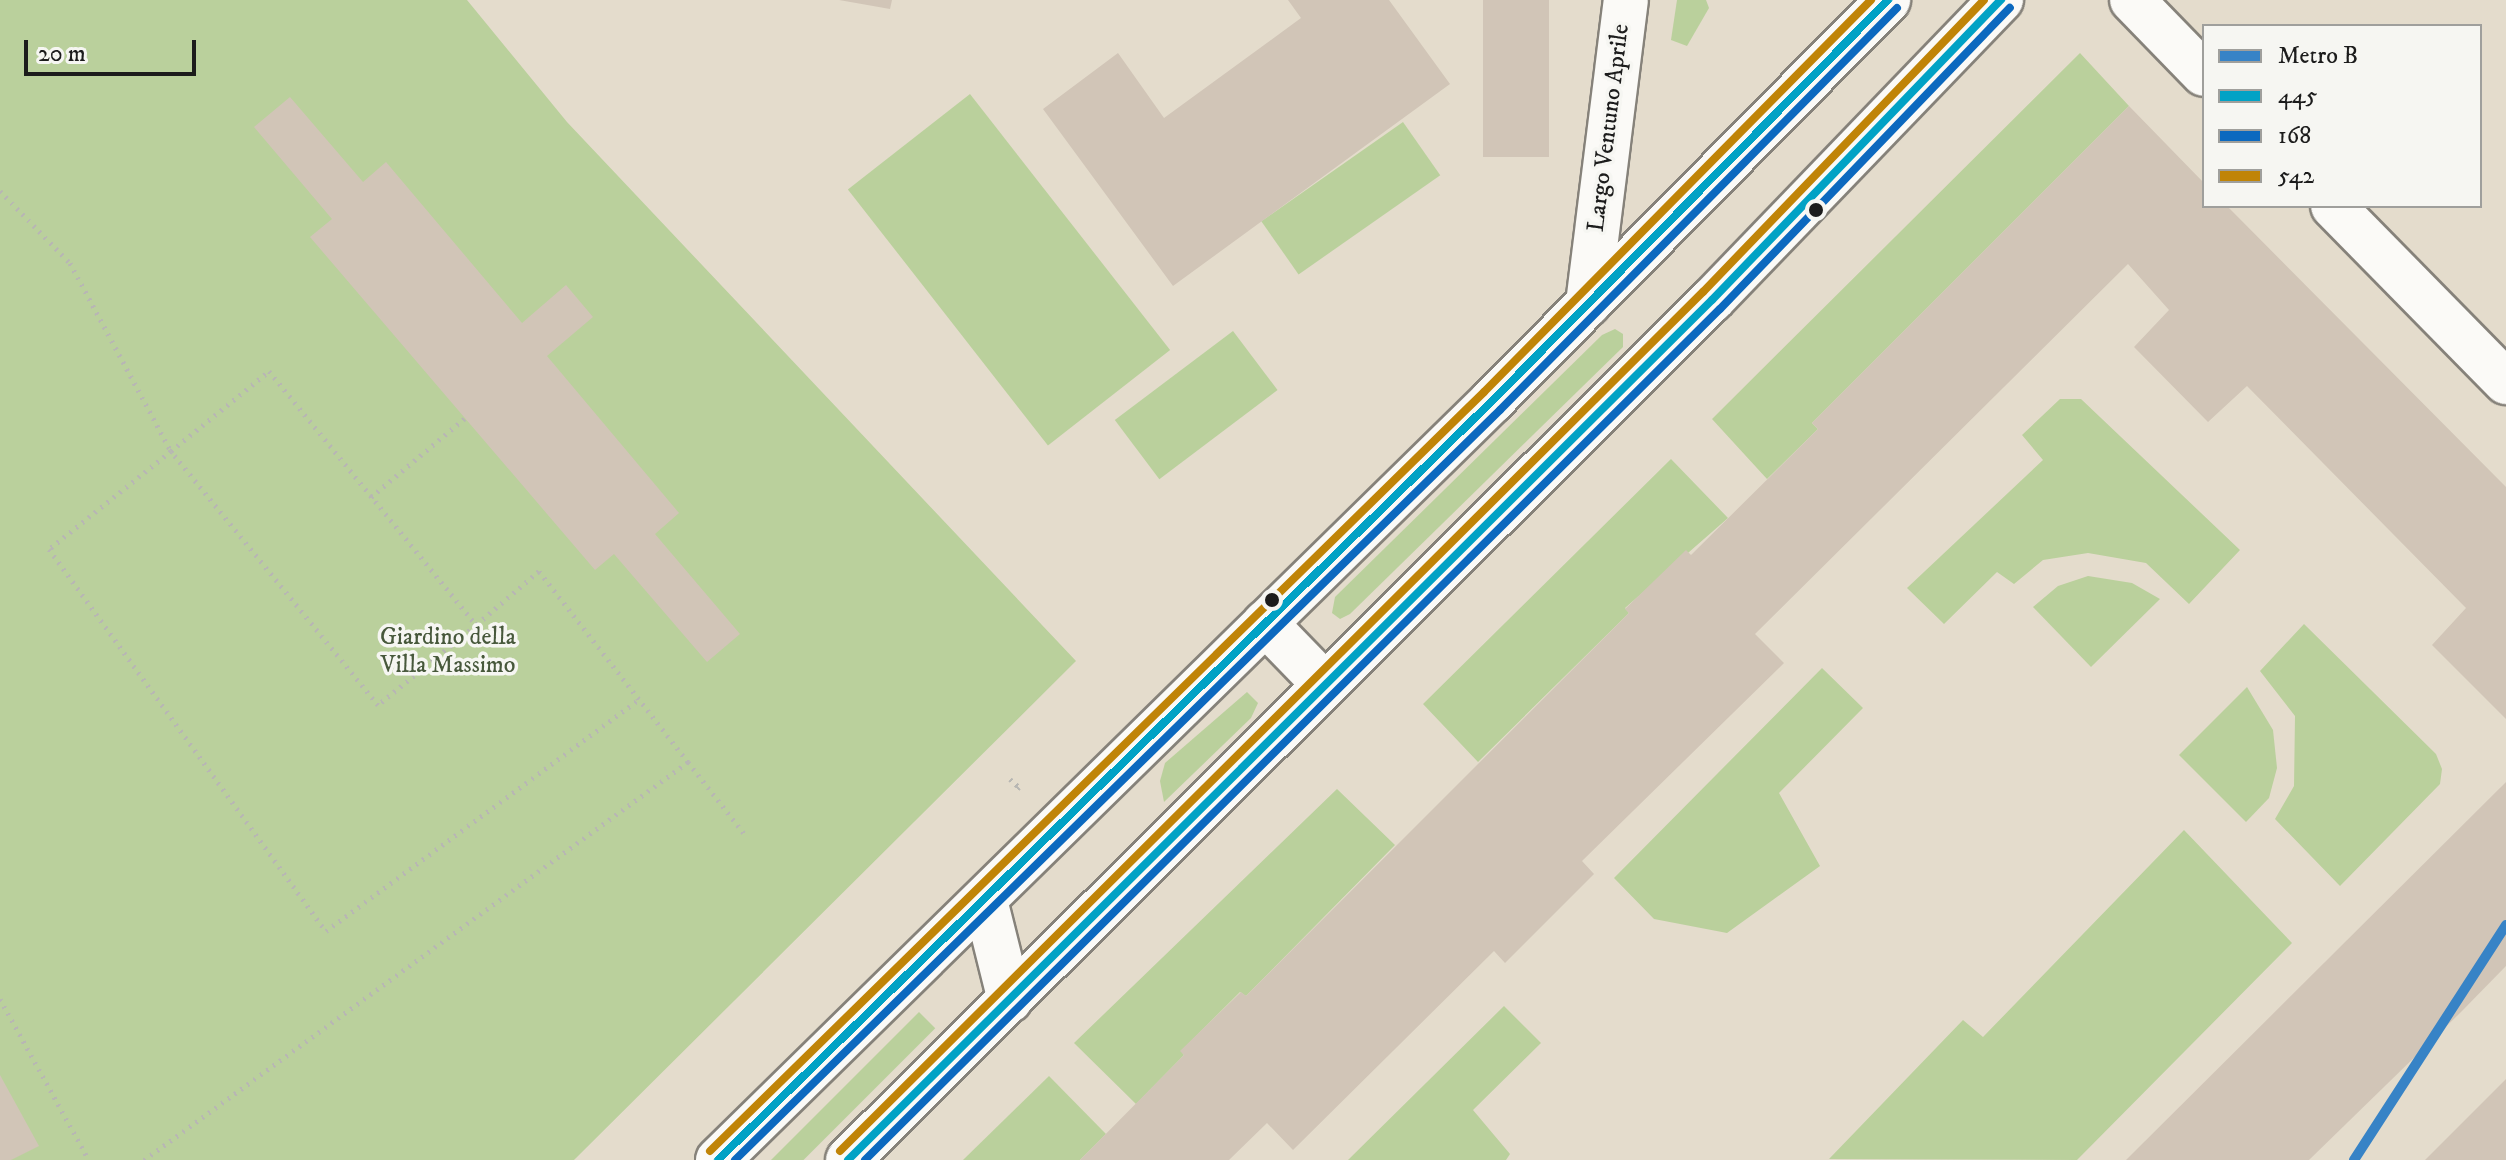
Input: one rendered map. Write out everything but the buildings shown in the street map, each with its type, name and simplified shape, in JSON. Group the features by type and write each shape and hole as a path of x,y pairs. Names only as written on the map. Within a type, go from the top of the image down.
{"street":[{"name":"Largo Ventuno Aprile","path":"1588,304 1626,0"},
{"path":"718,1160 1588,304 1888,0"},
{"path":"848,1160 1712,300 2001,0"},
{"path":"2132,0 2202,72"},
{"path":"2335,208 2506,382"},
{"path":"1265,623 1325,685"},
{"path":"985,900 1010,1000"}],"path":[{"path":"0,191 70,263 171,451 378,705 539,571 746,836"},
{"path":"476,625 269,371 49,549 326,931 639,699"},
{"path":"371,497 465,418"},
{"path":"144,1160 688,762"},
{"path":"1010,779 1019,787 1012,793"},
{"path":"0,999 89,1160"}],"green space":[{"name":"Giardino della Villa Massimo","path":"0,0 467,0 567,122 1076,661 574,1160 0,1160"},
{"path":"1677,0 1706,0 1709,8 1687,46 1671,40"},
{"path":"2080,53 2129,106 1812,423 1818,429 1767,479 1712,419"},
{"path":"970,94 1170,350 1048,446 848,189"},
{"path":"1403,122 1440,175 1299,274 1261,221"},
{"path":"1615,329 1623,334 1623,347 1350,614 1340,619 1332,613 1335,597 1602,335"},
{"path":"1233,331 1278,390 1159,479 1115,420"},
{"path":"2060,399 2081,399 2240,550 2189,604 2146,563 2088,553 2043,560 2014,584 1997,572 1944,624 1907,588 2043,460 2022,435"},
{"path":"1671,459 1728,518 1625,608 1629,613 1478,762 1423,704"},
{"path":"2088,576 2132,583 2160,599 2091,667 2033,607 2058,586"},
{"path":"2304,624 2436,754 2442,769 2440,784 2340,886 2275,819 2294,786 2295,716 2260,671"},
{"path":"1822,668 1863,708 1779,793 1820,866 1727,933 1654,919 1614,878"},
{"path":"2247,687 2273,730 2277,768 2269,798 2246,822 2179,755"},
{"path":"1247,692 1258,703 1251,718 1164,802 1160,781 1165,763"},
{"path":"1337,789 1395,845 1246,996 1240,992 1181,1051 1184,1055 1136,1104 1074,1043"},
{"path":"2184,830 2292,943 2077,1160 1829,1159 1963,1020 1983,1037"},
{"path":"1504,1006 1541,1043 1473,1110 1510,1154 1506,1160 1348,1160"},
{"path":"919,1012 935,1028 804,1160 771,1160"},
{"path":"1049,1076 1106,1134 1080,1160 963,1160"}],"metro line":[{"name":"B","path":"2354,1160 2506,925"}],"transit line":[{"name":"542","path":"710,1151 1484,392 1871,0"},
{"name":"445","path":"718,1160 1492,401 1888,0"},
{"name":"542","path":"840,1151 1703,292 1984,0"},
{"name":"445","path":"848,1160 1712,300 2001,0"},
{"name":"168","path":"735,1160 1500,410 1897,8"},
{"name":"168","path":"865,1160 1720,309 2010,8"}]}
